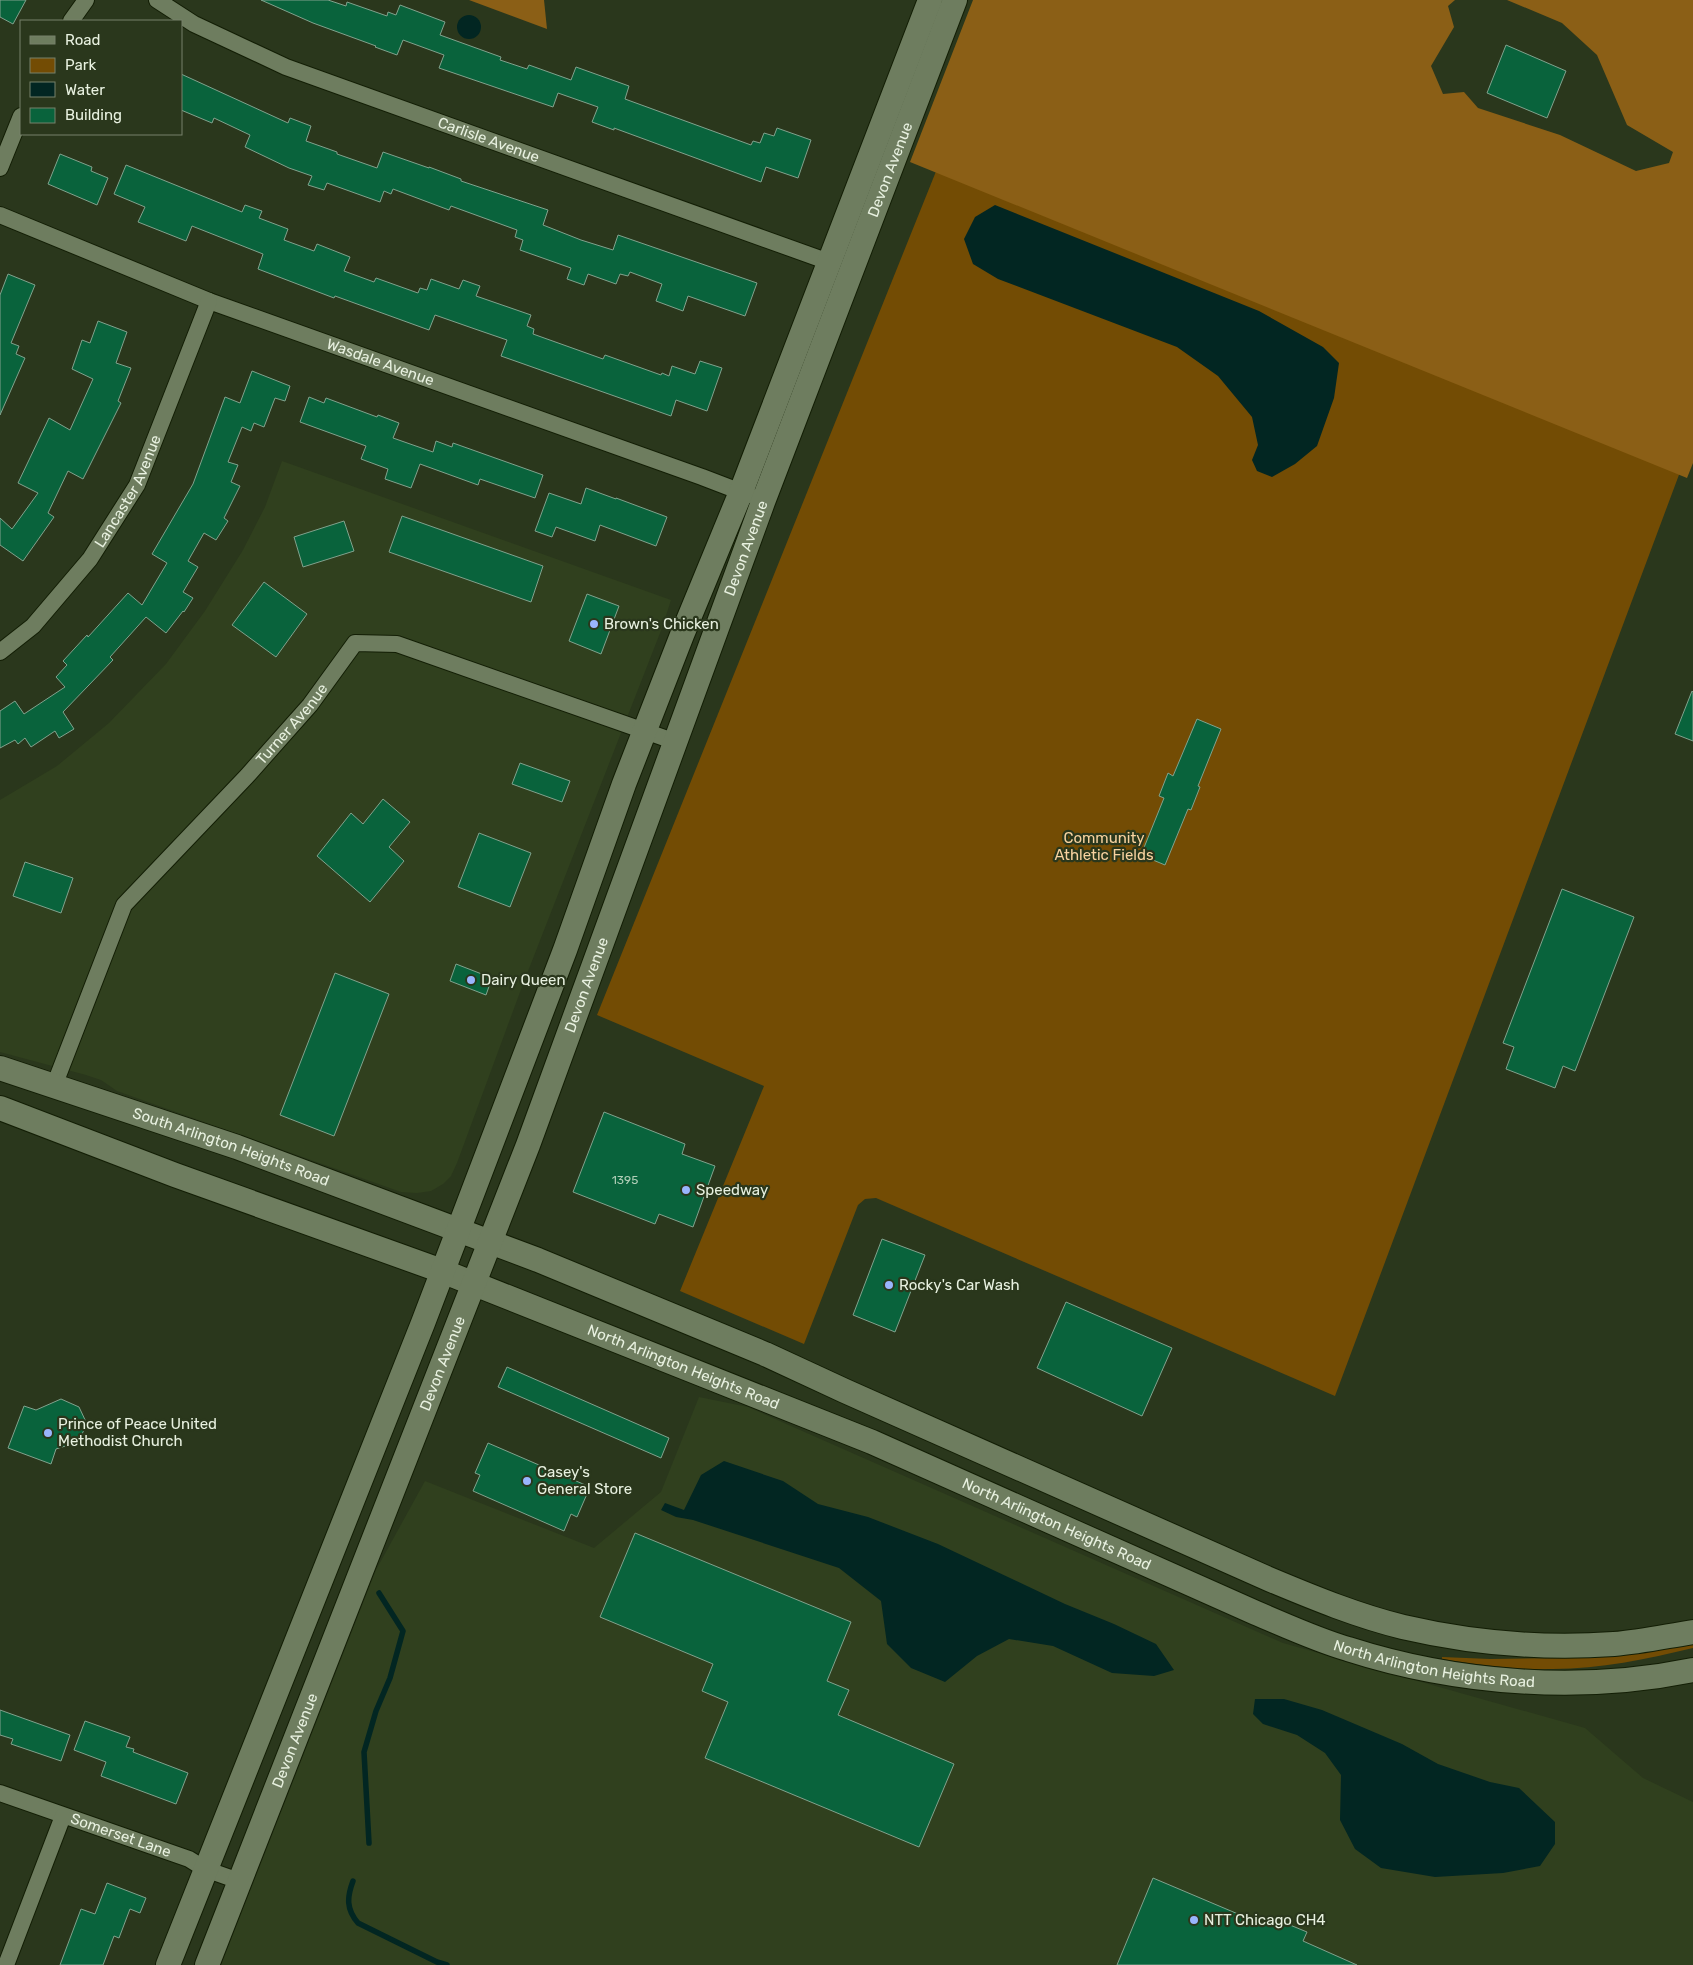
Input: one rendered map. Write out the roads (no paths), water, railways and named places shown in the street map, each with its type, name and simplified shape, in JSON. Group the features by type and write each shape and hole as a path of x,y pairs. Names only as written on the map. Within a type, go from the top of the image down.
{"main road":[{"name":"Devon Avenue","path":"168,1965 459,1229 682,635 741,492 886,119 930,0"},
{"name":"Devon Avenue","path":"207,1965 528,1145 763,502 954,0"},
{"name":"South Arlington Heights Road","path":"0,1068 237,1147 459,1229"},
{"path":"0,1108 175,1175 442,1271"},
{"name":"North Arlington Heights Road","path":"459,1229 707,1329 1264,1577 1366,1616 1436,1634 1524,1644 1615,1644 1693,1632"},
{"name":"North Arlington Heights Road","path":"442,1271 872,1442 1256,1613 1348,1650 1404,1665 1460,1675 1547,1682 1629,1678 1693,1670"}],"street":[{"path":"72,20 86,0"},
{"name":"Carlisle Avenue","path":"157,0 194,24 286,67 829,262"},
{"path":"0,168 20,118"},
{"name":"Wasdale Avenue","path":"0,215 209,301 741,492 763,502"},
{"name":"Lancaster Avenue","path":"0,652 33,626 90,559 136,485 209,301"},
{"name":"Turner Avenue","path":"54,1086 124,905 247,776 310,705 355,643 397,644 676,742"},
{"name":"Somerset Lane","path":"0,1793 189,1859 205,1869 239,1881"},
{"path":"6,1965 63,1816"}],"water":[{"path":"469,15 478,18 481,27 478,36 469,39 460,36 457,27 460,18"},
{"path":"995,205 1259,311 1323,347 1339,363 1334,398 1317,446 1295,464 1272,477 1257,471 1252,460 1258,445 1252,417 1218,376 1177,347 998,279 973,264 964,239 975,217"},
{"path":"724,1461 783,1481 818,1504 868,1517 938,1544 1065,1604 1114,1624 1156,1644 1174,1670 1154,1676 1112,1673 1053,1646 1009,1639 977,1656 945,1682 911,1668 887,1644 881,1601 839,1568 693,1520 676,1517 661,1510 665,1503 684,1510 701,1475"},
{"path":"1255,1699 1284,1699 1322,1710 1402,1744 1438,1764 1490,1782 1519,1788 1555,1822 1555,1844 1540,1866 1503,1873 1435,1877 1381,1868 1355,1849 1340,1820 1341,1775 1325,1753 1297,1735 1263,1724 1253,1714"}],"waterway":[{"path":"369,1843 364,1752 376,1711 390,1678 403,1631 379,1593"},
{"path":"353,1881 349,1903 351,1913 358,1923 437,1962 447,1965"}],"place":[{"name":"Brown's Chicken","path":"594,624"},
{"name":"Dairy Queen","path":"471,980"},
{"name":"Speedway","path":"686,1190"},
{"name":"Rocky's Car Wash","path":"889,1285"},
{"name":"Prince of Peace United Methodist Church","path":"48,1433"},
{"name":"Casey's General Store","path":"527,1481"},
{"name":"NTT Chicago CH4","path":"1194,1920"}],"park label":[{"name":"Community Athletic Fields","path":"1104,846"}]}
